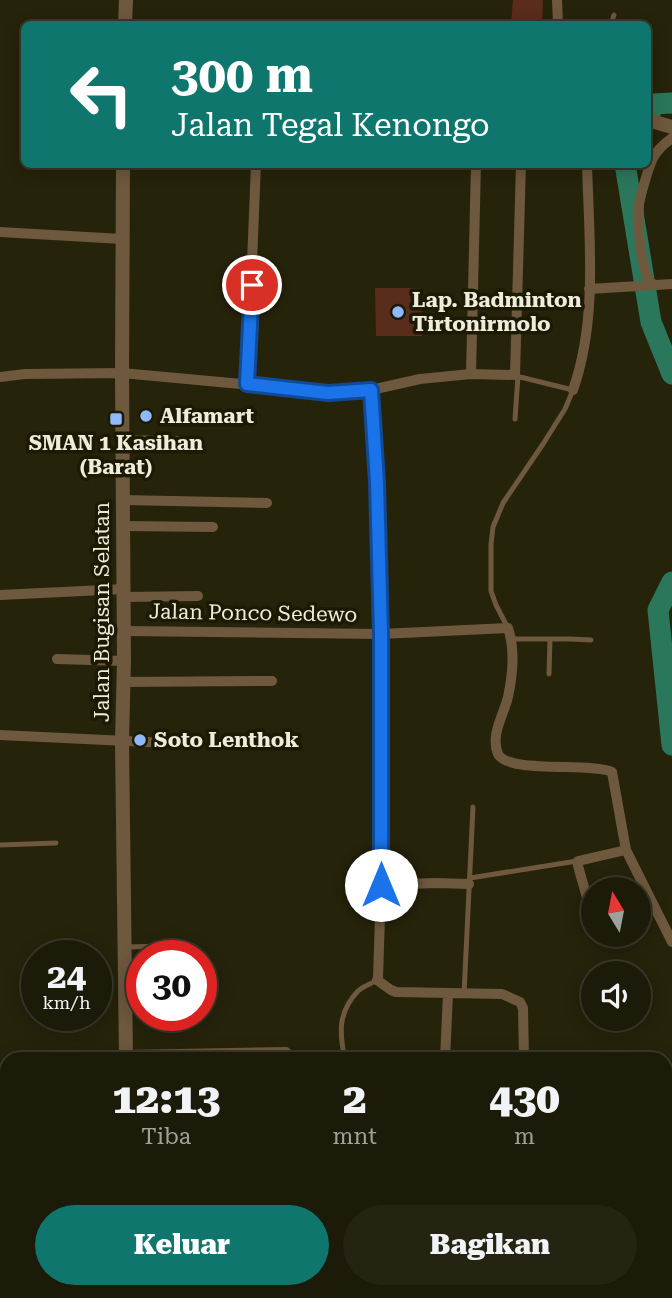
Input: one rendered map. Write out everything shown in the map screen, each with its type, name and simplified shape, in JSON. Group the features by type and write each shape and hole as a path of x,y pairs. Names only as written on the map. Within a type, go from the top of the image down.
{"street":[{"path":"125,21 126,0"},
{"path":"557,0 558,21"},
{"path":"651,121 671,131 651,164"},
{"name":"Jalan Bugisan Selatan","path":"123,168 122,742 126,1052"},
{"path":"247,384 256,168"},
{"path":"471,374 476,168"},
{"path":"0,377 25,374 122,373 328,393 371,390 413,380 471,374 516,376 522,168"},
{"path":"571,390 580,369 584,349 589,289 587,168"},
{"path":"650,168 639,202 639,232 645,270 649,282 653,285"},
{"path":"0,232 122,239"},
{"path":"589,289 672,284"},
{"path":"371,390 377,482 381,634 381,885 377,980 394,992 502,994 520,1002 523,1008 524,1052"},
{"path":"122,440 179,441"},
{"path":"123,500 267,503"},
{"path":"122,526 213,527"},
{"path":"0,595 124,593 198,596"},
{"path":"502,628 512,639 512,668 508,698 496,740 499,754 507,762 601,768 611,771 614,775 626,850 672,942"},
{"name":"Jalan Ponco Sedewo","path":"124,631 381,634 502,628"},
{"path":"57,659 124,662"},
{"path":"124,682 272,681"},
{"path":"0,735 169,743"},
{"path":"581,877 578,861 626,850"},
{"path":"381,885 469,881"},
{"path":"445,1052 448,993"}],"lane":[{"path":"612,21 614,15"},
{"path":"502,628 491,591 493,527 503,503 565,409 571,390 516,376 515,419"},
{"path":"512,639 591,640"},
{"path":"550,639 550,674"},
{"path":"464,994 473,807"},
{"path":"0,845 56,843"},
{"path":"469,881 578,861"},
{"path":"344,1052 341,1020 357,992 377,980"}],"shaded area":[{"path":"513,0 543,0 542,21 511,21"},
{"name":"Lap. Badminton Tirtonirmolo","path":"375,288 421,288 422,336 376,336"}],"waterway":[{"path":"651,110 654,104 672,103"},
{"path":"626,168 651,322 672,374"},
{"path":"672,582 658,610 672,745"}],"place":[{"name":"Lap. Badminton Tirtonirmolo","path":"398,312"},
{"name":"Alfamart","path":"146,416"},
{"name":"SMAN 1 Kasihan (Barat)","path":"116,419"},
{"name":"Soto Lenthok","path":"140,740"}],"route":[{"path":"252,285 247,384 328,393 371,390 377,482 381,634 381,885"}]}
